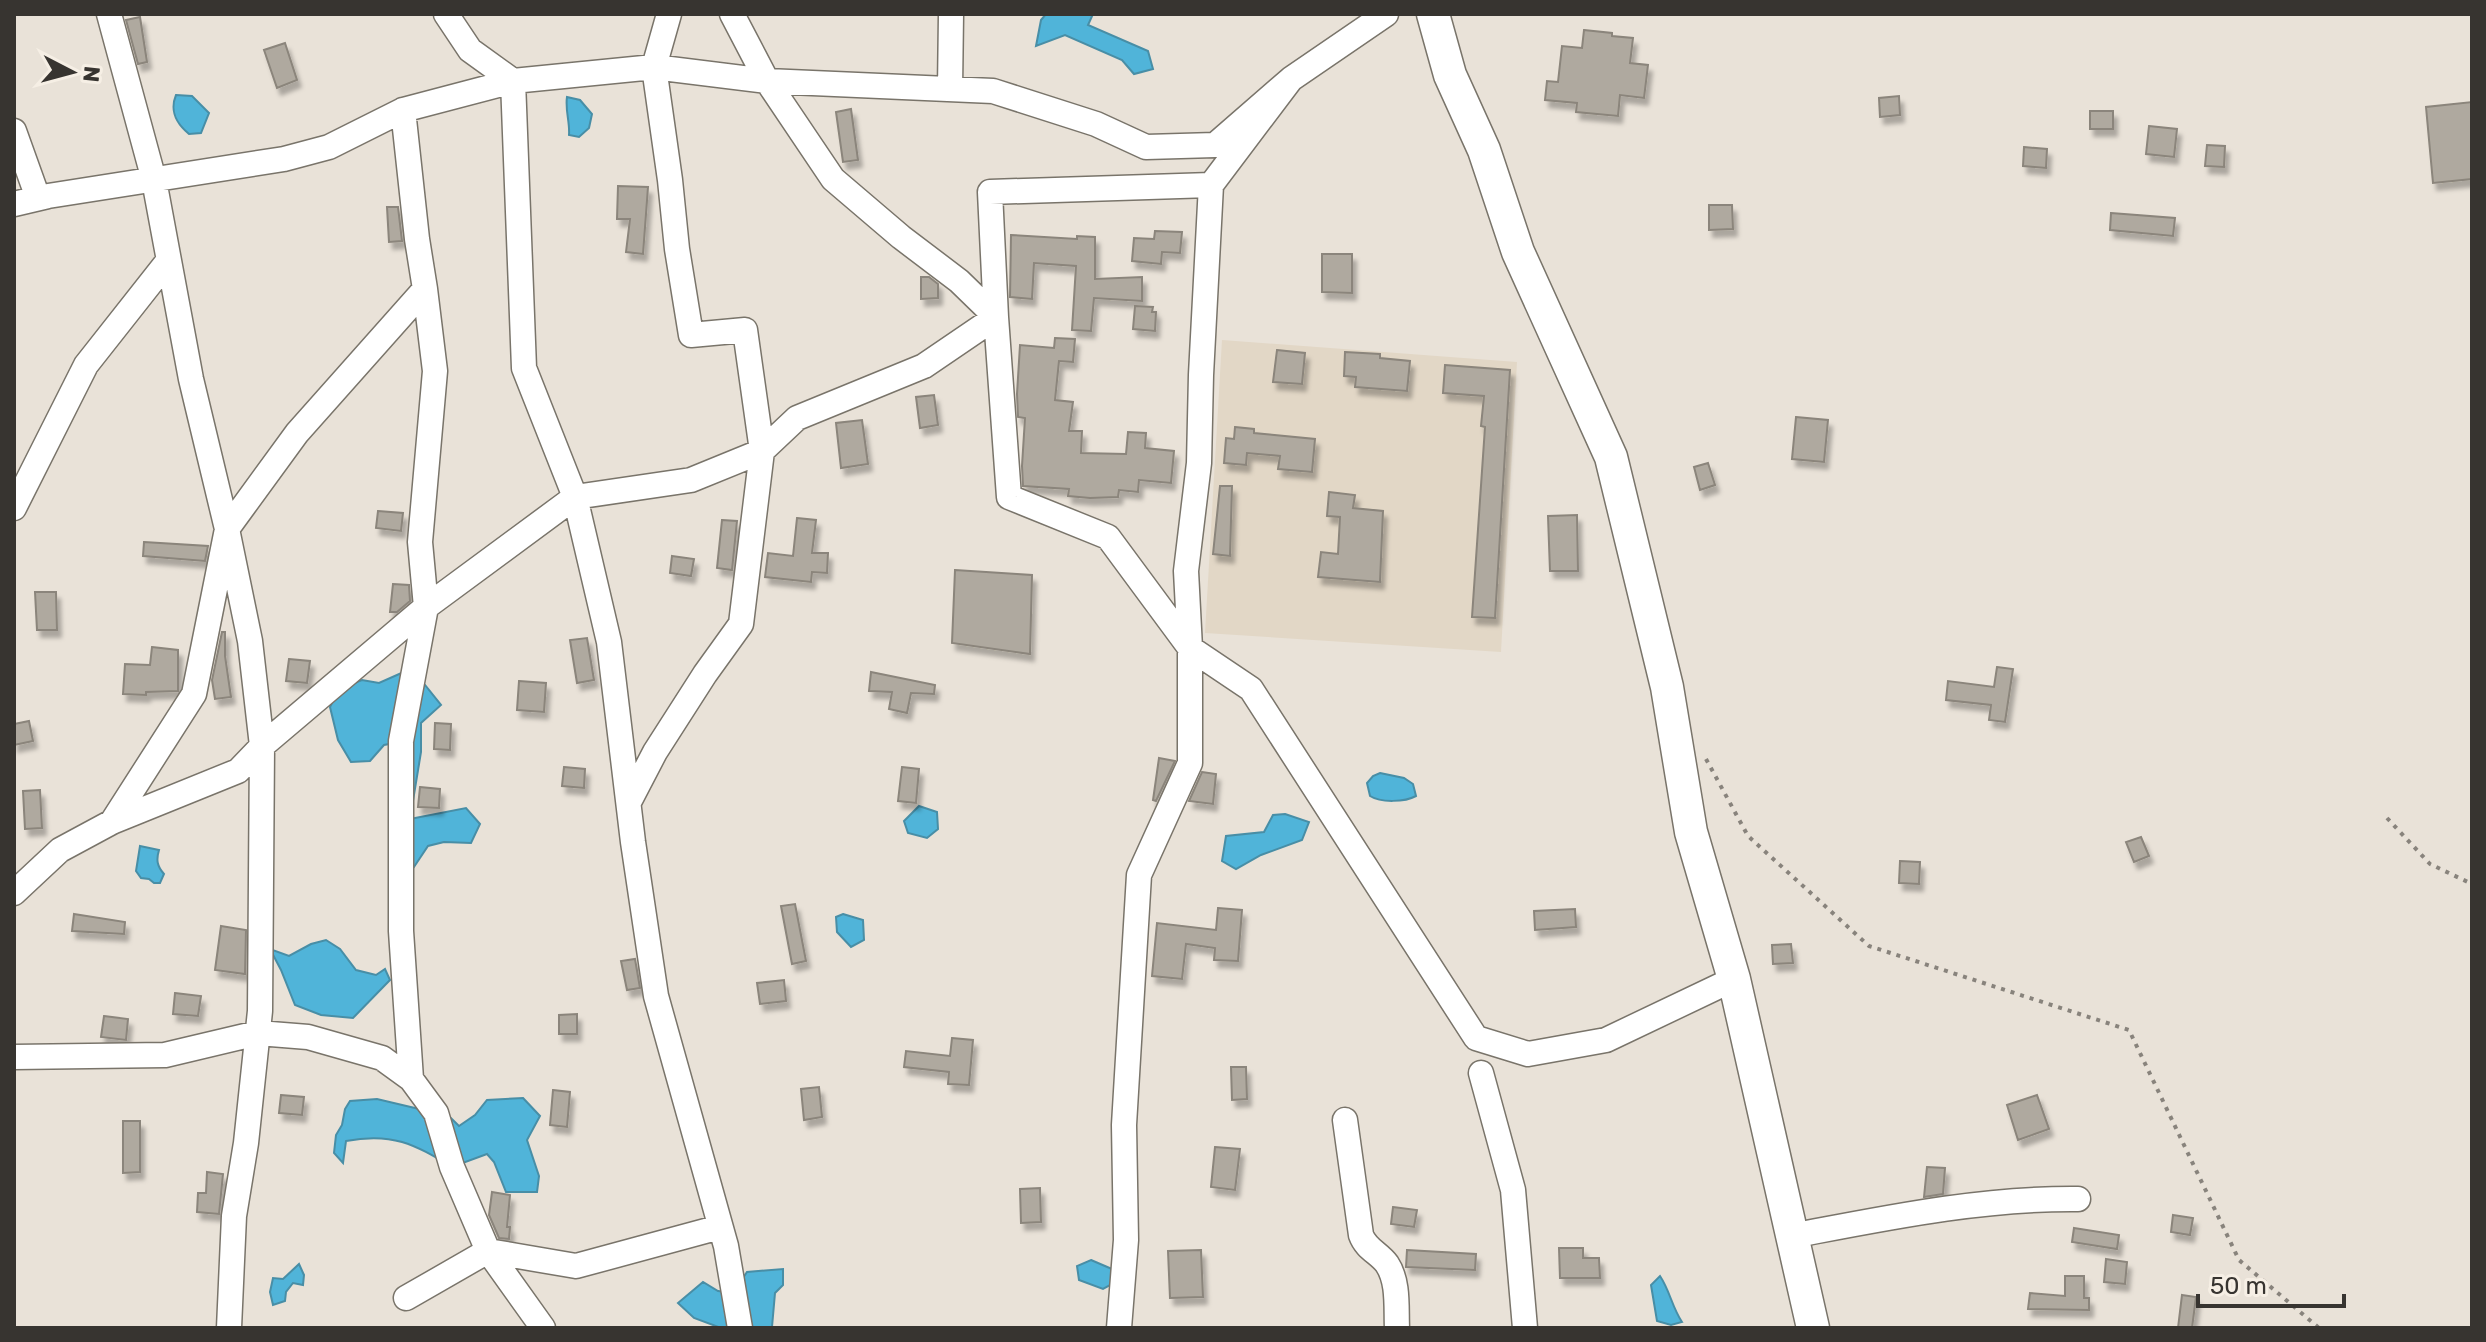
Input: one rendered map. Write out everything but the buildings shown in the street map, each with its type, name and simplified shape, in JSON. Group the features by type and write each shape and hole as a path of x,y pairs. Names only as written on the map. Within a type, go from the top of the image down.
{"street":[{"path":"109,14 154,180 191,379 227,529 250,641 262,746 260,1011 246,1143 234,1216 229,1328"},
{"path":"446,14 470,50 513,81"},
{"path":"629,802 655,752 741,624 762,451 745,330 691,335 654,67 669,14"},
{"path":"732,14 767,81 833,179 959,281 996,317"},
{"path":"950,89 951,14"},
{"path":"14,131 26,201 284,159 329,147 403,110 513,81 654,67 767,81 993,91 1096,124 1146,147 1215,145 1291,79 1386,14"},
{"path":"1433,14 1450,75 1484,150 1518,252 1611,457 1667,687 1691,832 1734,979 1813,1328"},
{"path":"1119,1328 1126,1240 1124,1125 1139,875 1190,763 1186,571 1199,463 1211,185 1291,79"},
{"path":"513,81 524,368 575,497 609,642 656,996 720,1227 740,1328"},
{"path":"403,110 435,371 420,542 426,607 401,741 401,931 411,1079"},
{"path":"1211,185 990,192 1009,497 1108,537 1190,648 1251,689 1476,1038 1528,1054 1606,1040 1734,979"},
{"path":"14,508 86,365 168,261"},
{"path":"112,822 194,694 227,529 297,433 425,289"},
{"path":"14,893 60,850 112,822 238,771 262,746 426,607 575,497 691,480 762,451 797,418 924,366 996,317"},
{"path":"14,1057 165,1055 258,1033 308,1037 382,1058 411,1079 436,1113 452,1167 488,1251 543,1328"},
{"path":"1481,1073 1513,1190 1525,1328"},
{"path":"1345,1120 1361,1235 1363,1241 1386,1263 1394,1280 1397,1328"},
{"path":"1791,1236 1934,1209 2029,1198 2078,1199"},
{"path":"406,1298 488,1251 576,1266 720,1227"}],"path":[{"path":"1704,754 1748,836 1869,946 2129,1030 2239,1260 2319,1328"},
{"path":"2387,818 2430,864 2472,884"}],"shaded area":[{"path":"1222,340 1517,362 1501,652 1205,633"}],"water":[{"path":"1046,14 1093,14 1088,25 1148,51 1153,69 1134,74 1122,60 1065,35 1036,46 1041,20"},
{"path":"176,95 192,96 209,113 201,133 189,134 178,122 173,107"},
{"path":"567,97 580,100 592,114 589,128 579,137 569,135"},
{"path":"406,671 425,685 441,705 421,723 421,752 410,819 466,808 480,824 471,843 444,842 428,846 414,867 401,859 400,742 384,745 370,761 351,762 338,740 330,707 339,689 362,680 379,683"},
{"path":"1380,773 1404,778 1413,784 1416,796 1393,801 1370,796 1367,783"},
{"path":"919,806 937,812 938,829 927,838 908,833 904,821"},
{"path":"1285,814 1309,822 1302,840 1261,855 1236,869 1222,861 1226,836 1264,832 1273,815"},
{"path":"140,846 159,850 158,863 164,874 160,883 141,878 136,871"},
{"path":"843,914 863,920 864,940 851,947 837,932 836,917"},
{"path":"326,940 340,949 356,970 376,975 385,969 390,980 353,1018 321,1015 295,1005 270,949 289,956"},
{"path":"523,1098 540,1116 527,1140 539,1176 537,1192 506,1192 494,1162 487,1154 452,1167 414,1146 377,1138 346,1141 343,1163 334,1153 336,1135 350,1101 377,1099 436,1113 451,1118 459,1126 475,1115 487,1100"},
{"path":"1091,1260 1112,1269 1114,1283 1103,1289 1079,1280 1077,1266"},
{"path":"299,1264 304,1275 303,1285 293,1283 286,1292 285,1301 273,1305 270,1292 273,1278 283,1279"},
{"path":"783,1269 783,1285 775,1293 772,1327 721,1328 694,1318 678,1303 703,1282 718,1291 733,1293 747,1272"},
{"path":"1660,1276 1682,1322 1671,1325 1657,1321 1651,1285"}]}
